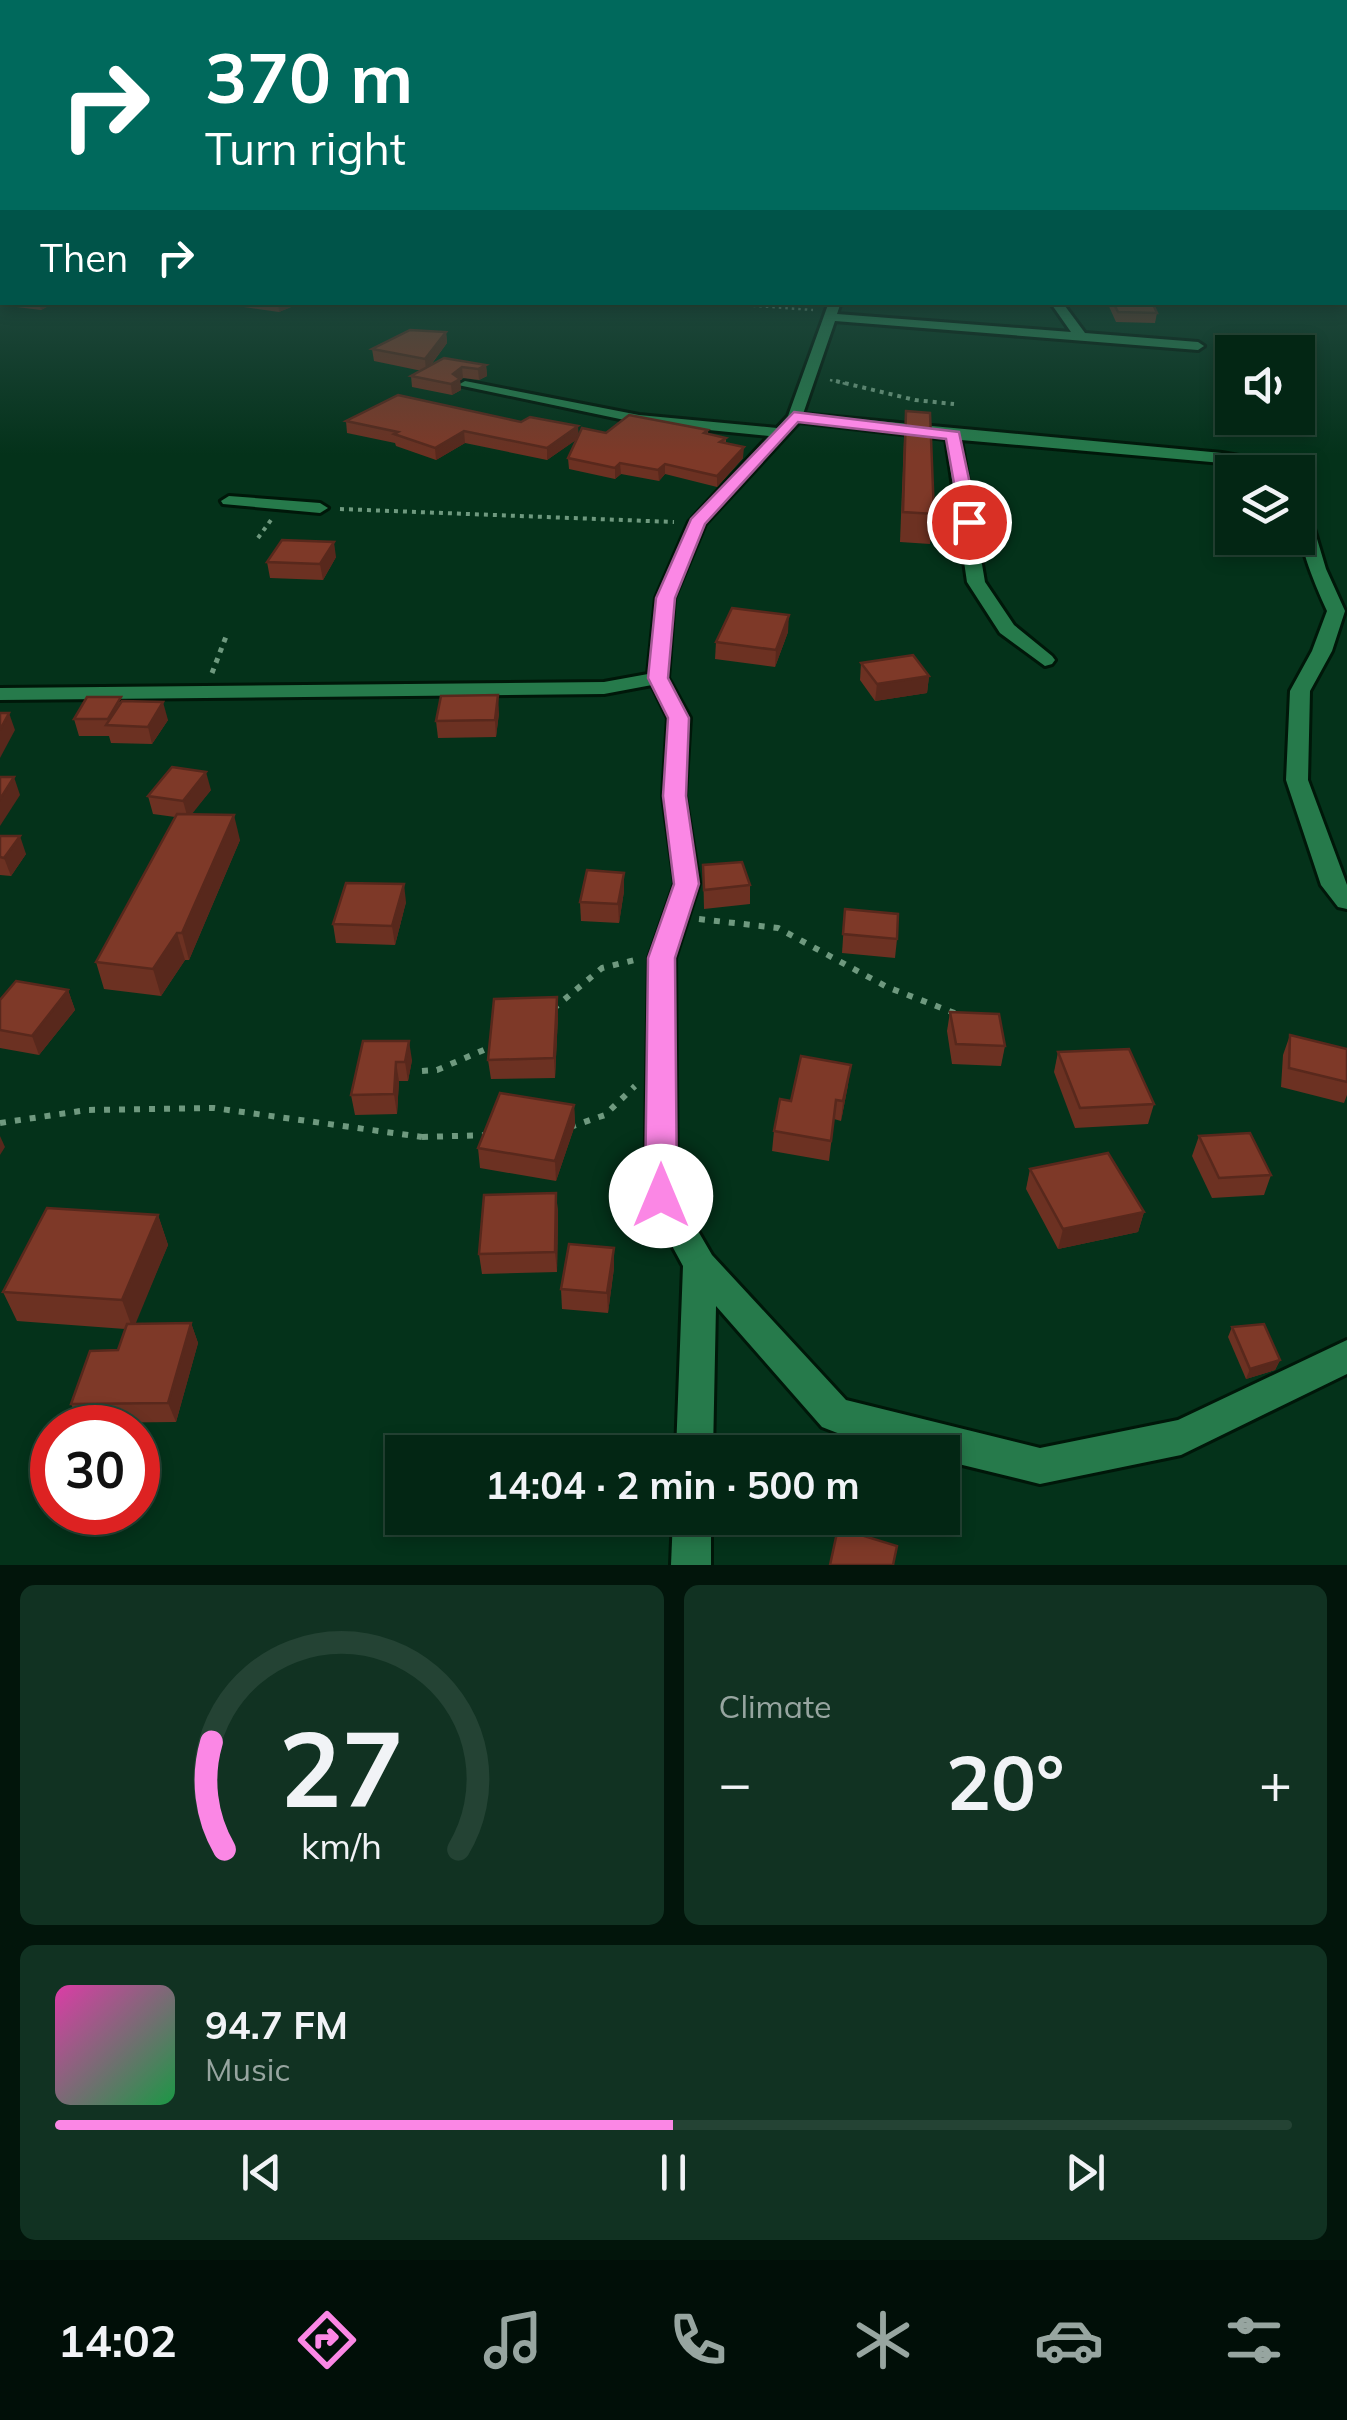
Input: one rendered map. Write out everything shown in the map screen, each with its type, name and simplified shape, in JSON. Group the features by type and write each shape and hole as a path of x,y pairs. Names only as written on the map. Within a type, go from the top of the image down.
{"street":[{"path":"1061,309 1082,338"},
{"path":"1198,346 1082,338 832,310 794,417 783,434 697,522 666,598 658,678 679,718 674,796 687,884 662,958 661,1196 700,1265 836,1415 1040,1466 1181,1437 1347,1356"},
{"path":"465,385 639,420 783,434"},
{"path":"794,417 1215,457"},
{"path":"953,435 976,582 1007,629 1045,660"},
{"path":"229,501 320,508"},
{"path":"1313,555 1336,611 1322,650 1300,691 1298,780 1333,885 1347,901"},
{"path":"0,694 604,688 658,678"},
{"path":"695,1435 700,1265"},
{"path":"691,1565 692,1535"}],"path":[{"path":"806,377 954,404"},
{"path":"258,538 272,518 320,508 697,522"},
{"path":"204,692 227,634"},
{"path":"676,916 778,928 887,987 962,1016"},
{"path":"546,1016 587,975 617,959 662,958"},
{"path":"422,1071 437,1070 500,1042"},
{"path":"556,1128 606,1115 630,1087 662,1078"},
{"path":"0,1124 87,1110 179,1107 214,1108 422,1137 493,1134"}],"building":[{"path":"1117,309 1155,309 1157,313"},
{"path":"410,330 446,332 425,359 372,349"},
{"path":"444,358 486,365 478,369 462,367 453,374 460,379 451,384 411,376"},
{"path":"398,395 521,422 530,417 578,426 547,448 464,431 435,448 394,434 398,432 346,421"},
{"path":"906,411 930,413 934,514 903,512"},
{"path":"629,415 708,430 704,433 726,438 720,442 744,447 717,476 665,464 658,470 620,463 615,468 568,458 582,428 606,433"},
{"path":"282,540 334,542 320,564 267,562"},
{"path":"732,608 789,615 776,650 716,642"},
{"path":"913,655 929,676 877,684 861,663"},
{"path":"498,695 495,720 436,721 441,696"},
{"path":"87,697 121,697 108,719 74,719"},
{"path":"122,701 163,702 148,727 106,725"},
{"path":"0,713 9,713 0,730"},
{"path":"172,767 206,772 183,801 148,796"},
{"path":"0,777 14,777 0,799"},
{"path":"177,814 234,815 182,933 177,933 153,969 96,962"},
{"path":"0,836 20,836 4,858 0,857"},
{"path":"742,862 750,885 704,890 703,865"},
{"path":"587,870 624,873 618,904 580,902"},
{"path":"346,883 404,884 392,926 333,924"},
{"path":"845,909 898,914 897,939 843,934"},
{"path":"16,981 68,990 32,1036 0,1030 0,1000"},
{"path":"557,997 554,1058 488,1060 494,999"},
{"path":"950,1012 999,1014 1005,1046 956,1044"},
{"path":"1290,1035 1347,1049 1347,1082 1289,1068"},
{"path":"363,1041 409,1041 405,1062 396,1062 394,1094 351,1095"},
{"path":"1129,1049 1154,1104 1080,1108 1058,1052"},
{"path":"801,1056 851,1065 843,1101 836,1100 831,1141 774,1131 780,1099 791,1101"},
{"path":"500,1093 574,1105 555,1161 478,1148"},
{"path":"1250,1133 1271,1175 1219,1178 1199,1136"},
{"path":"1108,1153 1144,1212 1063,1229 1030,1169"},
{"path":"556,1193 555,1252 479,1254 484,1195"},
{"path":"47,1208 158,1215 122,1300 3,1292"},
{"path":"569,1244 614,1248 607,1293 561,1289"},
{"path":"191,1323 168,1403 71,1404 90,1351 118,1350 127,1324"},
{"path":"1264,1324 1280,1360 1250,1369 1232,1327"},
{"path":"836,1535 861,1535 897,1546 893,1565 830,1565"}],"route":[{"path":"661,1196 662,958 687,884 674,796 679,718 658,678 666,598 697,522 783,434 794,417 953,435 969,522"}]}
